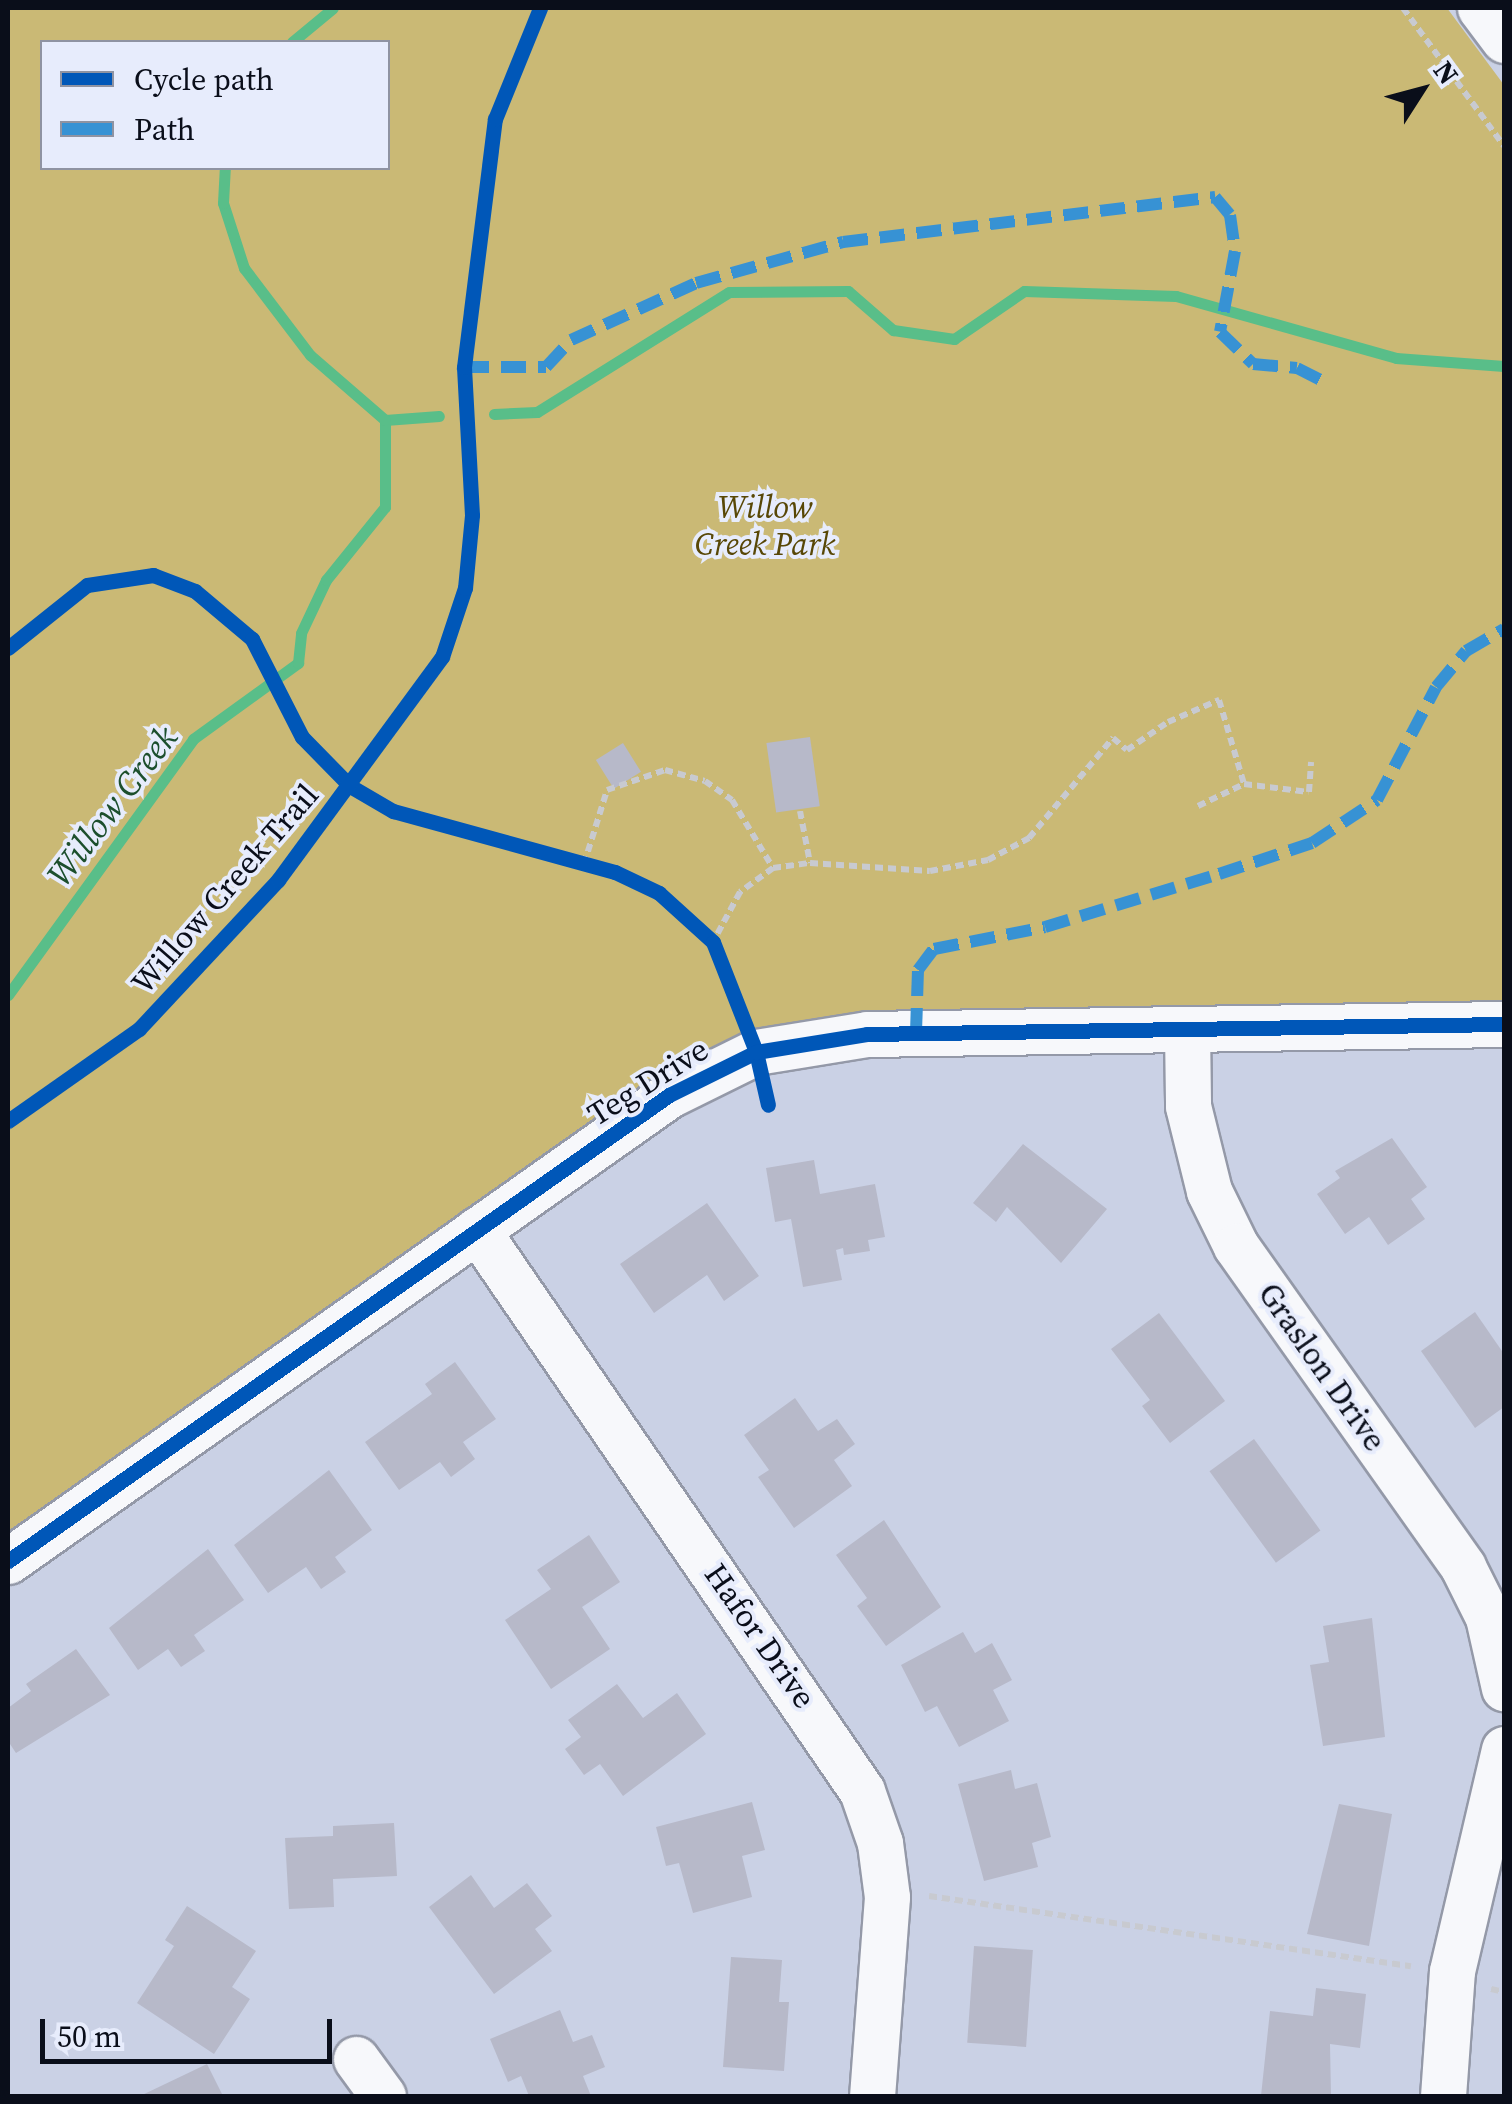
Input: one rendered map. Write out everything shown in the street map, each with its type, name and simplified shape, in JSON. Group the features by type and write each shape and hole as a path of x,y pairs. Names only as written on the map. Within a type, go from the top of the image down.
{"street":[{"path":"1480,8 1504,40"},
{"name":"Teg Drive","path":"8,1562 669,1095 756,1052 867,1034 1504,1024"},
{"name":"Graslon Drive","path":"1187,1030 1188,1106 1210,1192 1236,1246 1463,1567 1488,1617 1504,1688"},
{"name":"Hafor Drive","path":"477,1230 862,1791 880,1843 887,1898 872,2096"},
{"path":"1444,2096 1452,1978 1504,1750"},
{"path":"356,2058 383,2096"}],"path":[{"path":"1403,8 1504,146"},
{"path":"700,930 716,950 740,892 773,868 810,863 930,871 988,860 1029,838 1113,738 1127,750 1168,722 1220,700 1244,784"},
{"path":"1198,806 1244,784 1309,792 1310,762"},
{"path":"566,859 592,866 607,790 665,770 706,781 732,800 773,868"},
{"path":"800,811 810,863"},
{"path":"923,1896 1415,1967 1504,1992"}],"green space":[{"name":"Willow Creek Park","path":"8,8 1447,8 1504,85 1504,1024 756,1052 8,1561"}],"building":[{"path":"810,737 820,806 776,812 766,743"},
{"path":"623,743 641,772 614,789 596,760"},
{"path":"1392,1138 1427,1187 1411,1199 1425,1219 1388,1245 1369,1217 1345,1234 1317,1194 1340,1178 1335,1171"},
{"path":"1023,1144 1107,1209 1061,1263 1007,1207 996,1222 973,1203"},
{"path":"814,1160 820,1194 875,1184 885,1237 868,1240 870,1251 844,1255 843,1248 836,1250 842,1280 803,1287 791,1219 775,1222 766,1168"},
{"path":"707,1203 759,1276 724,1301 707,1275 654,1313 620,1264"},
{"path":"1475,1312 1504,1354 1504,1407 1475,1428 1421,1351"},
{"path":"1159,1313 1225,1401 1170,1443 1142,1406 1150,1400 1111,1349"},
{"path":"455,1362 496,1419 463,1442 475,1459 451,1477 440,1462 399,1490 365,1442 432,1394 425,1384"},
{"path":"795,1398 818,1431 837,1419 855,1444 834,1460 852,1486 794,1528 758,1477 769,1470 744,1435"},
{"path":"1254,1439 1320,1530 1276,1563 1210,1471"},
{"path":"329,1470 372,1530 335,1557 346,1572 321,1589 306,1567 268,1593 234,1545"},
{"path":"884,1520 941,1607 886,1646 857,1606 867,1598 836,1555"},
{"path":"589,1535 620,1582 582,1607 610,1649 551,1689 505,1620 551,1589 537,1570"},
{"path":"208,1549 244,1600 194,1635 205,1651 181,1667 168,1649 138,1670 109,1628"},
{"path":"1372,1618 1385,1737 1323,1746 1310,1665 1329,1662 1323,1626"},
{"path":"963,1632 975,1653 992,1643 1012,1680 993,1690 1009,1721 959,1747 937,1706 925,1712 901,1665"},
{"path":"76,1649 110,1695 16,1753 8,1741 8,1708 31,1691 26,1684"},
{"path":"617,1684 643,1718 677,1693 706,1734 623,1796 600,1764 584,1775 565,1749 581,1737 568,1720"},
{"path":"1011,1770 1015,1789 1037,1783 1051,1837 1032,1843 1038,1867 984,1881 958,1784"},
{"path":"752,1802 765,1850 742,1856 752,1897 693,1913 679,1863 666,1866 656,1827"},
{"path":"1339,1804 1392,1814 1369,1946 1307,1934"},
{"path":"394,1823 397,1876 333,1879 334,1907 289,1909 285,1838 333,1836 333,1826"},
{"path":"471,1875 494,1908 527,1883 552,1916 535,1929 552,1951 494,1994 429,1907"},
{"path":"187,1906 256,1951 232,1987 250,1999 214,2054 137,2003 174,1946 165,1940"},
{"path":"974,1946 1033,1950 1026,2047 967,2043"},
{"path":"731,1957 782,1960 779,2002 789,2002 784,2071 723,2067"},
{"path":"1316,1988 1366,1994 1360,2048 1330,2044 1331,2096 1261,2096 1270,2011 1313,2016"},
{"path":"560,2010 573,2042 592,2035 605,2067 583,2076 591,2096 529,2096 521,2076 508,2082 490,2039"},
{"path":"207,2064 223,2096 140,2096"}],"waterway":[{"name":"Willow Creek","path":"294,40 333,8"},
{"name":"Willow Creek","path":"8,995 193,739 298,663 301,633 326,580 385,507 385,420 310,355 244,268 223,203 225,170"},
{"path":"494,414 537,412 729,292 848,291 893,330 954,339 1024,291 1176,296 1396,358 1504,366"},
{"path":"385,420 439,416"}],"marked path":[{"path":"464,367 546,367 571,340 696,283 843,242 1215,197 1230,215 1235,251 1220,332 1253,364 1297,368 1327,383"},
{"path":"916,1033 918,970 934,949 1045,927 1312,843 1377,800 1436,687 1466,651 1504,629"}],"cycle path":[{"name":"Willow Creek Trail","path":"8,1121 139,1029 278,880 442,657 465,588 472,515 464,367 495,119 540,8"},
{"path":"8,648 87,585 153,575 195,591 252,639 302,737 350,786 393,811 615,872 659,893 713,942 756,1052 768,1105"},
{"path":"8,1561 669,1095 756,1052 867,1034 1504,1024"}]}
